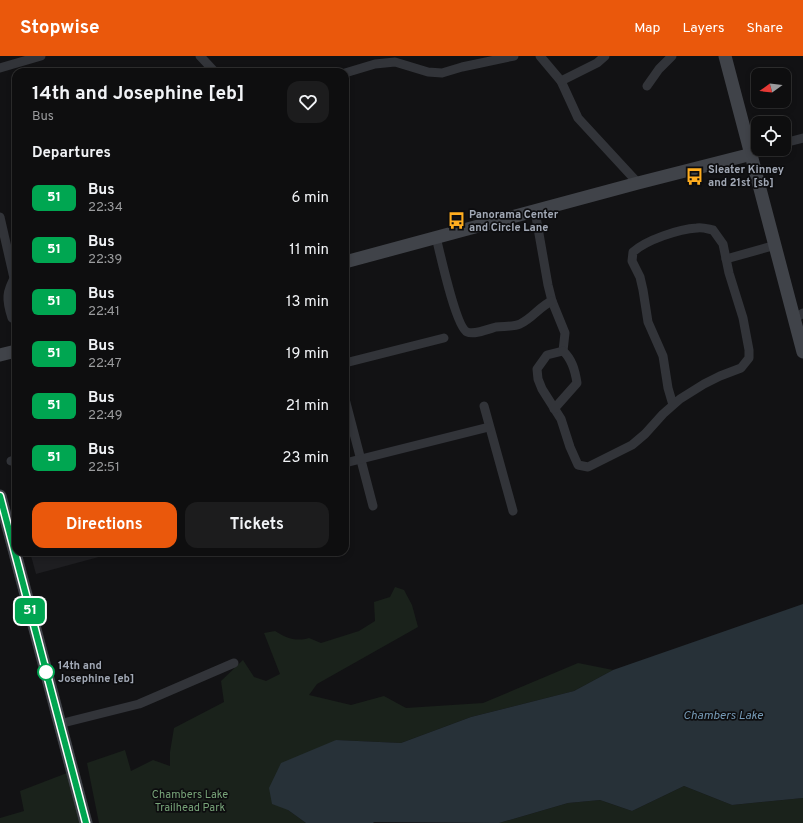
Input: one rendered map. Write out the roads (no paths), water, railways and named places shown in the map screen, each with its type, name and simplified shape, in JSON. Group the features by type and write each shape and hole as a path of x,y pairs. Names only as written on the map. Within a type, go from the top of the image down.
{"street":[{"path":"0,68 41,56"},
{"path":"200,56 210,68"},
{"path":"349,72 376,64 395,62 428,72 442,73 469,65 514,56"},
{"path":"540,56 560,81 578,118 638,183"},
{"path":"560,81 597,63 605,56"},
{"path":"647,86 659,69 672,56"},
{"path":"725,56 751,134"},
{"path":"791,141 803,138"},
{"path":"349,261 535,210 751,154"},
{"path":"758,156 776,245 799,316 803,352"},
{"path":"535,210 548,285 552,301 565,333 563,351"},
{"path":"0,217 12,264"},
{"path":"563,351 547,355 537,369 538,379 560,419 578,466 588,467 632,445 680,399 704,384 740,368 749,358 743,318 729,273 723,244 713,230 698,228 677,231 658,238 633,252 632,261 640,277 644,290 648,322 663,356 668,388 673,405"},
{"path":"436,237 451,296 462,328 466,332 471,333 502,326 518,325 530,319 544,304 552,301"},
{"path":"726,259 776,245"},
{"path":"12,282 7,298 12,318"},
{"path":"349,361 444,338"},
{"path":"554,409 576,383 575,371 568,356 563,351"},
{"path":"0,355 12,352"},
{"path":"484,406 513,511"},
{"path":"349,414 373,506"},
{"path":"349,462 489,427"},
{"path":"0,496 12,542"},
{"path":"16,556 86,823"},
{"path":"59,724 139,704 234,663"}],"water":[{"name":"Chambers Lake","path":"803,604 803,798 732,805 684,786 632,811 600,800 568,803 499,823 306,823 288,810 272,804 269,788 281,763 336,740 401,743 471,717 574,691 613,670"}],"place":[{"name":"Sleater Kinney and 21st [sb]","path":"695,176"},
{"name":"Panorama Center and Circle Lane","path":"456,221"},
{"name":"14th and Josephine [eb]","path":"46,672"}],"park label":[{"name":"Chambers Lake Trailhead Park","path":"190,801"}]}
